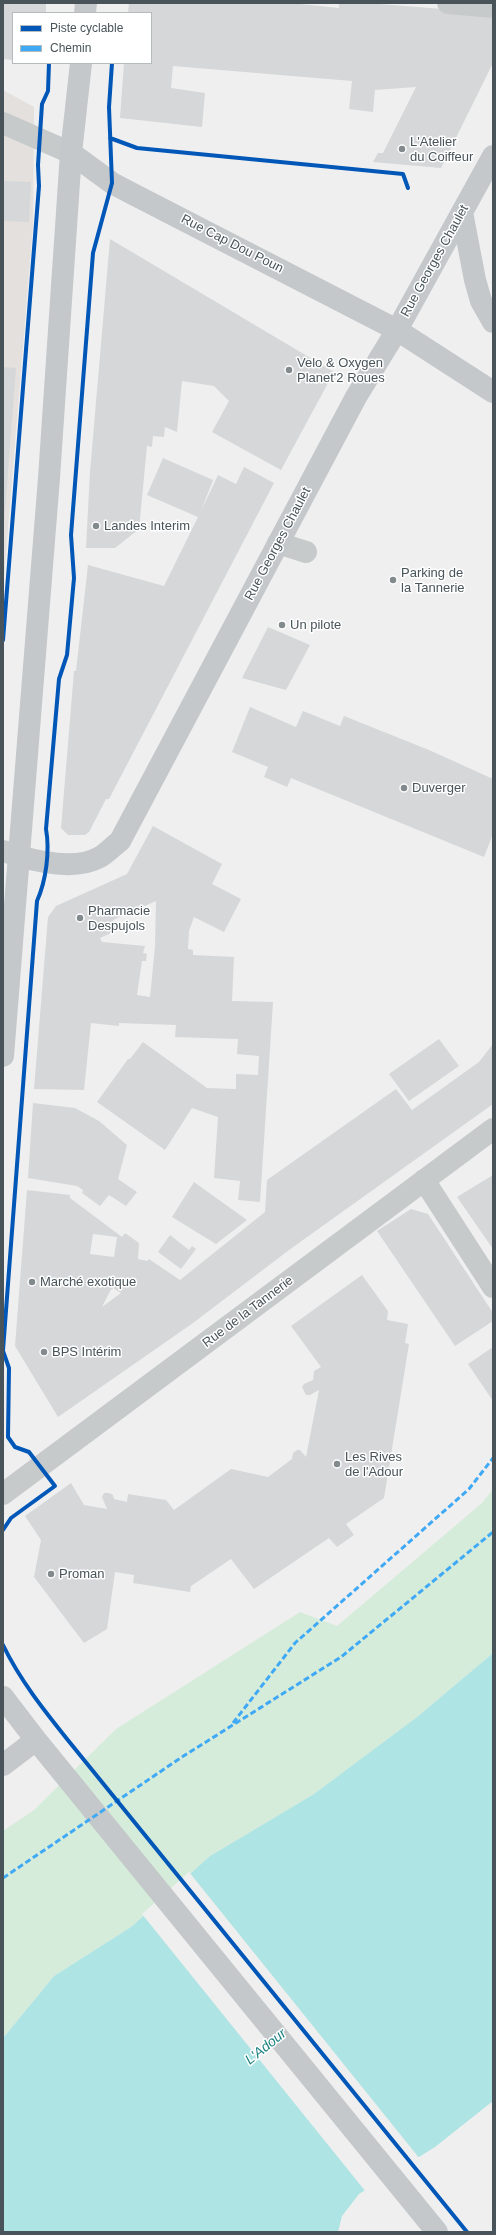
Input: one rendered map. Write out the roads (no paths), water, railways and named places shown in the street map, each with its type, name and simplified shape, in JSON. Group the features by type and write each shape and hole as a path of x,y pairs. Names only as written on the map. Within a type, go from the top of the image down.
{"main road":[{"path":"3,1056 11,853 49,478 71,153 81,64"},
{"name":"Rue Cap Dou Poun","path":"71,153 129,192 397,330 493,392"},
{"name":"Rue Georges Chaulet","path":"11,853 45,863 80,862 99,858 120,841 362,387 397,330 493,156"},
{"path":"462,212 475,280 481,301 493,322"},
{"path":"3,1697 59,1769 437,2232"},
{"path":"3,1765 36,1740"}],"street":[{"path":"448,3 493,7"},
{"path":"3,123 71,153"},
{"path":"278,543 306,552"},
{"name":"Rue de la Tannerie","path":"3,1494 493,1129"},
{"path":"424,1180 493,1287"}],"water":[{"name":"L'Adour","path":"493,1653 493,2101 435,2147 359,2194 342,2216 338,2232 3,2232 3,2038 54,1976 131,1927 210,1856 314,1794 417,1717"}],"place":[{"name":"L'Atelier du Coiffeur","path":"402,149"},
{"name":"Velo & Oxygen Planet'2 Roues","path":"289,370"},
{"name":"Landes Interim","path":"96,526"},
{"name":"Parking de la Tannerie","path":"393,580"},
{"name":"Un pilote","path":"282,625"},
{"name":"Duverger","path":"404,788"},
{"name":"Pharmacie Despujols","path":"80,918"},
{"name":"Marché exotique","path":"32,1282"},
{"name":"BPS Intérim","path":"44,1352"},
{"name":"Les Rives de l'Adour","path":"337,1464"},
{"name":"Proman","path":"51,1574"}]}
